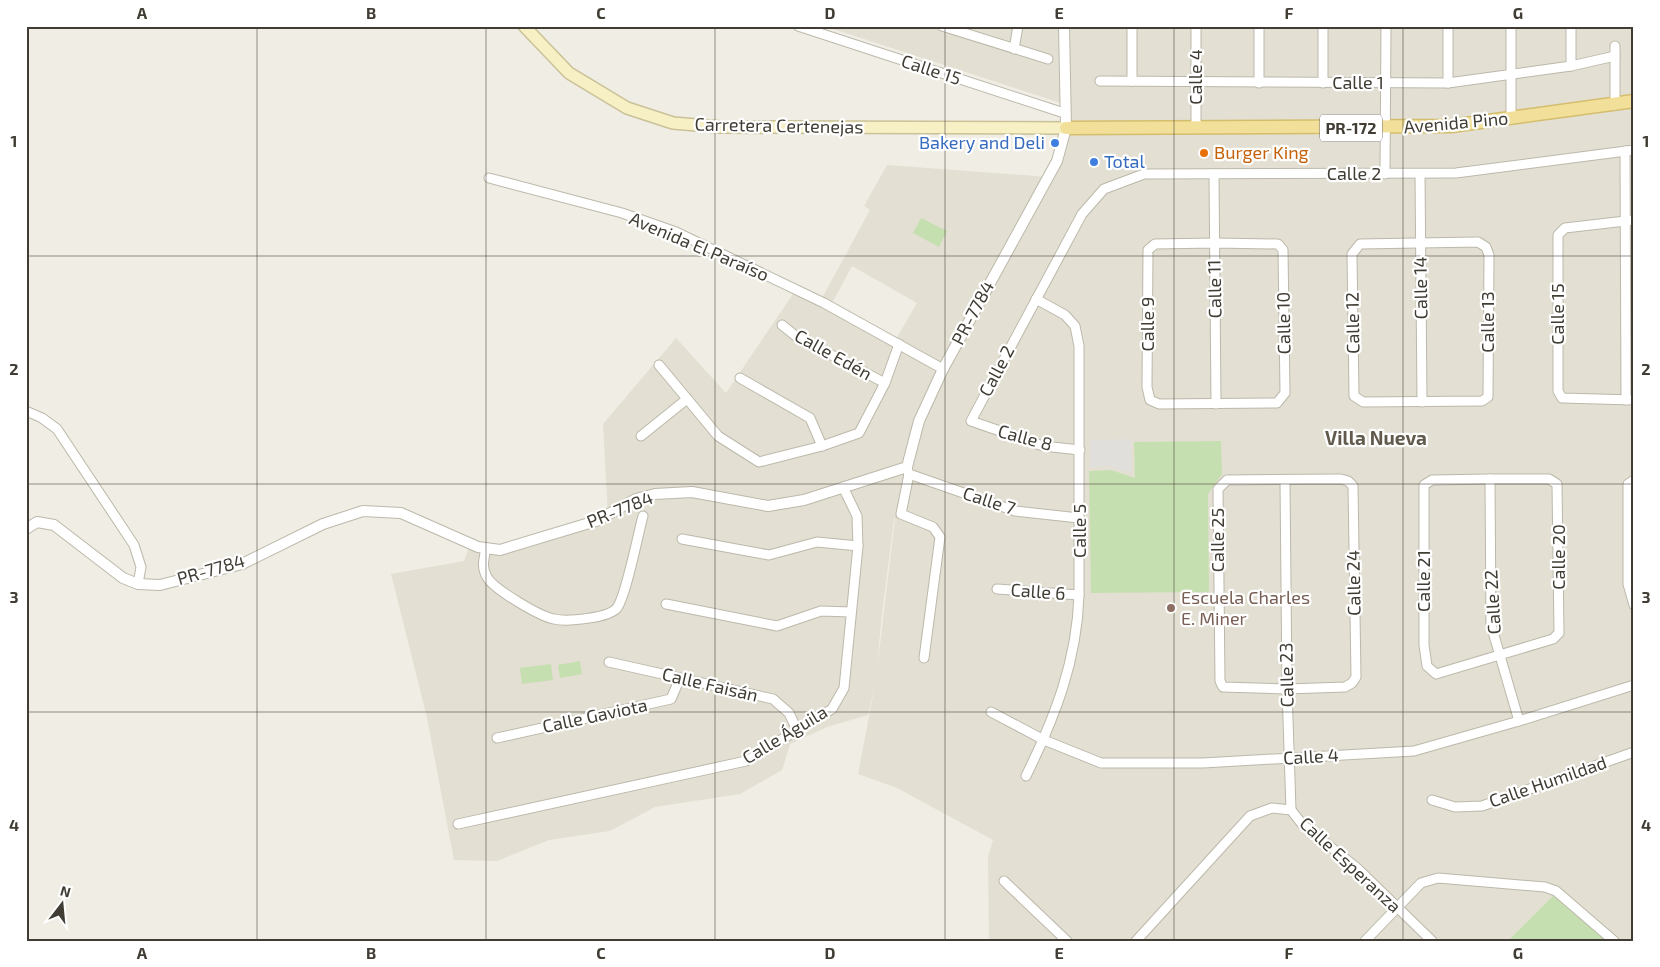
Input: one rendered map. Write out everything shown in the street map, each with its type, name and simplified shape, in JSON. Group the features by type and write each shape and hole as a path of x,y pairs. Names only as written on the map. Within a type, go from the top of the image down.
{"main road":[{"name":"Carretera Certenejas","path":"524,26 569,73 627,108 673,122 720,127 1066,128"},
{"name":"Avenida Pino","path":"1066,128 1384,128 1452,126 1634,101"}],"street":[{"name":"Calle 15","path":"798,26 1064,113"},
{"path":"942,26 1048,59"},
{"path":"1014,49 1018,26"},
{"name":"PR-7784","path":"26,529 37,522 54,525 123,578 138,584 160,585 242,564 323,524 363,511 401,513 478,547 500,550 596,521 636,499 655,494 692,492 768,506 804,500 908,470 919,421 943,369 1057,161 1066,128 1064,113 1064,26"},
{"path":"1132,26 1132,81"},
{"name":"Calle 4","path":"1196,26 1196,128"},
{"path":"1259,26 1259,83"},
{"path":"1323,26 1323,83"},
{"path":"1385,174 1386,26"},
{"path":"1448,26 1448,83"},
{"path":"1511,26 1511,119"},
{"path":"1571,26 1571,66"},
{"path":"1615,46 1615,105"},
{"name":"Calle 1","path":"1100,81 1448,83 1571,66 1615,56"},
{"path":"1629,150 1630,400"},
{"name":"Calle 2","path":"971,421 1082,214 1104,189 1144,174 1456,173 1629,150"},
{"name":"Calle 11","path":"1214,174 1216,404"},
{"name":"Calle 14","path":"1420,174 1422,402"},
{"name":"Avenida El Paraíso","path":"489,178 622,213 676,232 824,303 943,369"},
{"name":"Calle 15","path":"1630,220 1565,228 1558,235 1558,391 1562,398 1630,400"},
{"name":"Calle 13","path":"1420,244 1478,242 1486,247 1489,255 1488,397 1482,401 1422,402"},
{"name":"Calle 10","path":"1215,243 1278,244 1283,250 1285,393 1277,403 1216,404"},
{"name":"Calle 9","path":"1215,243 1155,244 1148,250 1147,388 1150,400 1159,404 1216,404"},
{"name":"Calle 12","path":"1420,244 1360,244 1352,254 1354,396 1363,402 1422,402"},
{"name":"Calle 5","path":"1026,776 1044,740 1070,670 1078,626 1079,595 1079,346 1075,326 1065,316 1036,300"},
{"name":"Calle Edén","path":"782,325 797,336 885,383"},
{"path":"659,365 718,436 759,462 822,446 859,433 885,383 899,344"},
{"path":"740,378 810,418 822,446"},
{"path":"641,436 687,398"},
{"path":"26,411 42,418 57,429 134,545 141,567 138,584"},
{"name":"Calle 8","path":"971,421 1044,446 1080,450"},
{"path":"908,470 901,514 933,527 940,537 924,658"},
{"name":"Calle 7","path":"908,470 1015,510 1079,518"},
{"name":"Calle 24","path":"1285,480 1341,479 1348,481 1352,486 1356,677 1352,683 1345,687 1287,689"},
{"name":"Calle 22","path":"1490,479 1491,626 1519,721"},
{"name":"Calle 21","path":"1490,479 1432,480 1424,484 1424,645 1427,666 1436,674 1499,655"},
{"name":"Calle 20","path":"1490,479 1549,479 1558,484 1559,498 1559,633 1553,639 1499,655"},
{"name":"Calle 25","path":"1285,480 1227,480 1218,489 1218,609 1220,681 1223,687 1287,689"},
{"name":"Calle 23","path":"1285,480 1287,689 1291,810"},
{"path":"1634,480 1628,484 1628,584 1634,606"},
{"name":"Calle Águila","path":"458,824 746,762 832,709 844,688 858,546 857,516 844,487"},
{"path":"486,548 482,566 487,579 500,591 554,619 600,617 610,614 620,602 643,516"},
{"path":"682,539 769,555 817,542 858,546"},
{"name":"Calle 6","path":"997,590 1079,595"},
{"path":"666,604 777,626 821,611 851,612"},
{"name":"Calle Faisán","path":"609,662 773,700 789,713 797,730"},
{"name":"Calle Gaviota","path":"497,738 671,699 680,678"},
{"name":"Calle 4","path":"991,712 1044,740 1100,764 1198,763 1414,751 1634,685"},
{"name":"Calle Humildad","path":"1432,800 1455,807 1482,806 1634,752"},
{"name":"Calle Esperanza","path":"1136,941 1250,816 1272,808 1291,810 1302,824 1357,868 1432,941"},
{"path":"1365,941 1421,883 1438,878 1545,887 1565,896 1614,941"},
{"path":"1004,881 1067,941"}],"shaded area":[{"path":"824,26 1634,26 1634,941 989,941 988,857 993,840 897,788 858,774 875,685 868,715 827,727 790,744 782,770 740,794 655,807 610,831 549,840 497,861 454,860 427,718 391,574 464,561 471,542 500,549 608,515 603,424 676,338 726,393 797,288 821,300 870,210 864,206 887,165 1048,177 1065,140 1064,104","holes":["852,266 917,303 895,341 831,305","895,519 877,670 881,622"]},
{"path":"1131,439 1132,473 1110,466 1090,467 1090,440"}],"green space":[{"path":"921,218 947,231 939,247 913,233"},
{"path":"1221,441 1222,474 1208,494 1209,592 1091,593 1089,471 1111,470 1135,478 1134,442"},
{"path":"580,661 582,674 560,678 558,665"},
{"path":"551,664 553,680 522,684 520,668"},
{"path":"1555,894 1611,941 1508,941"}],"place":[{"name":"Bakery and Deli","path":"1055,143"},
{"name":"Burger King","path":"1204,153"},
{"name":"Total","path":"1094,162"},
{"name":"Escuela Charles E. Miner","path":"1171,608"}],"district":[{"name":"Villa Nueva","path":"1376,438"}]}
